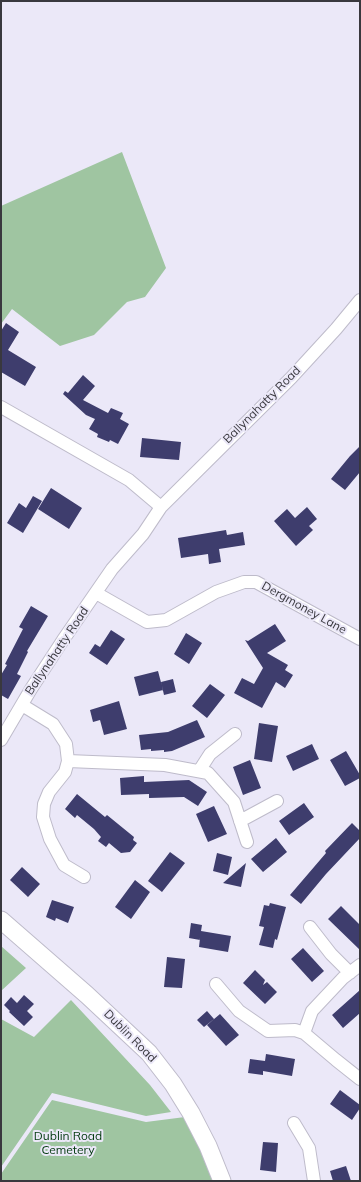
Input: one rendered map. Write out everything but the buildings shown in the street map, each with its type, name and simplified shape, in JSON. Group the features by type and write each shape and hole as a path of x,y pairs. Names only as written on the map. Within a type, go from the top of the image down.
{"street":[{"name":"Ballynahatty Road","path":"1,740 47,664 112,569 142,534 161,507 291,378 336,329 360,300"},
{"path":"1,407 129,480 161,507"},
{"name":"Dergmoney Lane","path":"96,593 147,622 166,620 216,592 244,582 256,582 360,639"},
{"path":"22,705 53,724 66,744 68,761 65,772 49,792 44,804 43,817 50,839 64,865 84,877"},
{"path":"199,772 210,754 235,734"},
{"path":"68,761 165,765 208,773 234,802 246,842"},
{"path":"240,821 277,801"},
{"name":"Dublin Road","path":"1,920 87,995 149,1052 174,1084 191,1113 208,1146 222,1181"},
{"path":"310,927 331,954 350,973"},
{"path":"304,1033 312,1012 343,978 360,965"},
{"path":"216,984 239,1010 268,1031 295,1030 304,1033 360,1079"},
{"path":"294,1123 309,1148 314,1181"}],"green space":[{"path":"122,152 166,268 145,297 127,302 94,335 60,346 12,309 1,324 1,206"},
{"path":"1,946 26,968 1,991"},
{"path":"71,1000 150,1085 171,1112 146,1116 52,1093 1,1167 1,1019 34,1037"},
{"name":"Dublin Road Cemetery","path":"52,1100 146,1122 185,1117 202,1149 214,1181 1,1181 1,1174"}]}
